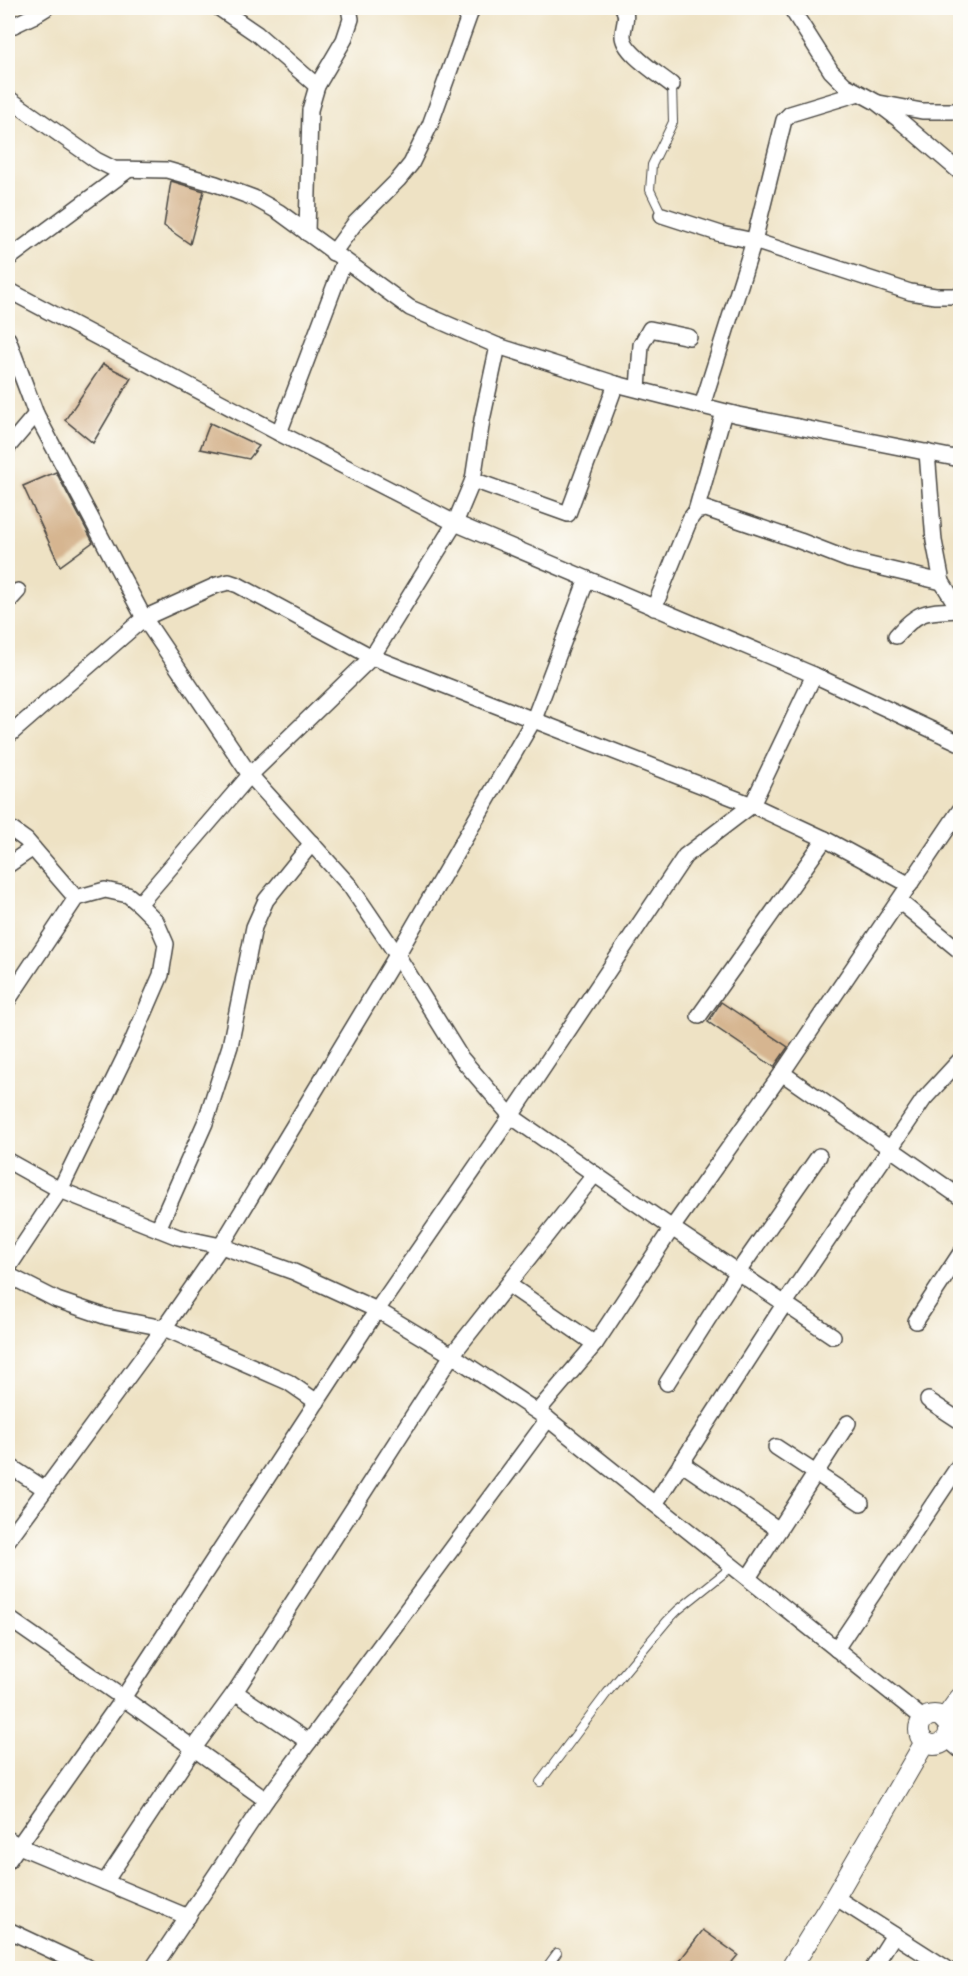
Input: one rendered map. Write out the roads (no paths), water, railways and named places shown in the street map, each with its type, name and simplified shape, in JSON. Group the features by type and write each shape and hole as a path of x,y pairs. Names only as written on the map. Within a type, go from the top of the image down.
{"street":[{"path":"8,28 46,8"},
{"path":"219,8 257,34 317,86"},
{"path":"307,233 310,110 317,86 344,40 351,19 349,8"},
{"path":"279,433 338,256 354,223 411,164 430,124 472,8"},
{"path":"623,8 626,18 622,38 625,45 672,85"},
{"path":"791,8 831,71 845,85 876,102 960,172"},
{"path":"702,406 754,241 784,120 790,114 859,93"},
{"path":"8,98 96,160 114,168 167,170 254,198 279,212 410,308 498,346 616,384 724,412 960,459"},
{"path":"876,102 922,111 960,111"},
{"path":"8,259 128,170"},
{"path":"662,215 720,234 754,241 910,292 935,296 960,296"},
{"path":"8,290 455,523 814,675 960,743"},
{"path":"638,389 641,345 650,329 690,337"},
{"path":"8,339 36,414 144,618 250,775 350,886 397,955 461,1058 511,1116 833,1336"},
{"path":"139,904 250,775 372,657 455,523 473,480 482,420 498,346"},
{"path":"473,480 568,514 616,384"},
{"path":"654,608 686,529 696,511 724,412"},
{"path":"8,447 36,414"},
{"path":"896,636 912,619 927,612 960,610 942,582 934,541 927,452"},
{"path":"696,511 706,509 849,560 942,582"},
{"path":"8,1540 164,1328 221,1246 397,955 534,719 587,579"},
{"path":"8,736 144,618 217,585 229,582 372,657 752,805 825,839 910,885"},
{"path":"8,1861 13,1842 123,1698 377,1310 511,1116 685,856 752,805 814,675"},
{"path":"153,1968 266,1800 595,1344 672,1228 782,1073 960,810"},
{"path":"8,827 26,840 76,898"},
{"path":"699,1016 825,839"},
{"path":"159,1229 205,1123 230,1046 254,927 266,900 312,843"},
{"path":"8,866 33,848"},
{"path":"8,1000 76,898 105,890 128,895 156,921 166,944 161,975 132,1042 60,1190 8,1268"},
{"path":"899,902 960,951"},
{"path":"655,1504 785,1303 924,1099 960,1060"},
{"path":"782,1073 960,1197"},
{"path":"667,1383 738,1272 819,1156"},
{"path":"8,1161 60,1190 178,1237 221,1246 294,1272 377,1310 452,1355 543,1415 924,1719"},
{"path":"105,1882 194,1748 235,1692 452,1355 595,1174"},
{"path":"916,1321 960,1254"},
{"path":"8,1275 57,1300 107,1317 164,1328 288,1382 317,1402"},
{"path":"509,1285 595,1344"},
{"path":"928,1400 960,1421"},
{"path":"748,1578 848,1423"},
{"path":"776,1447 861,1503"},
{"path":"681,1463 779,1530"},
{"path":"836,1649 960,1464"},
{"path":"8,1465 45,1490"},
{"path":"8,1618 266,1800"},
{"path":"235,1692 309,1742"},
{"path":"950,1736 938,1716 933,1715 921,1723 919,1732 925,1742 936,1744 950,1736 960,1698"},
{"path":"791,1968 836,1897 925,1742"},
{"path":"13,1842 188,1917"},
{"path":"836,1897 944,1968"},
{"path":"8,1930 89,1968"},
{"path":"873,1968 894,1935"}],"lane":[{"path":"662,215 650,190 652,165 673,122 672,85"},
{"path":"540,1782 607,1693 667,1621 733,1566"},
{"path":"546,1968 557,1953"}]}
